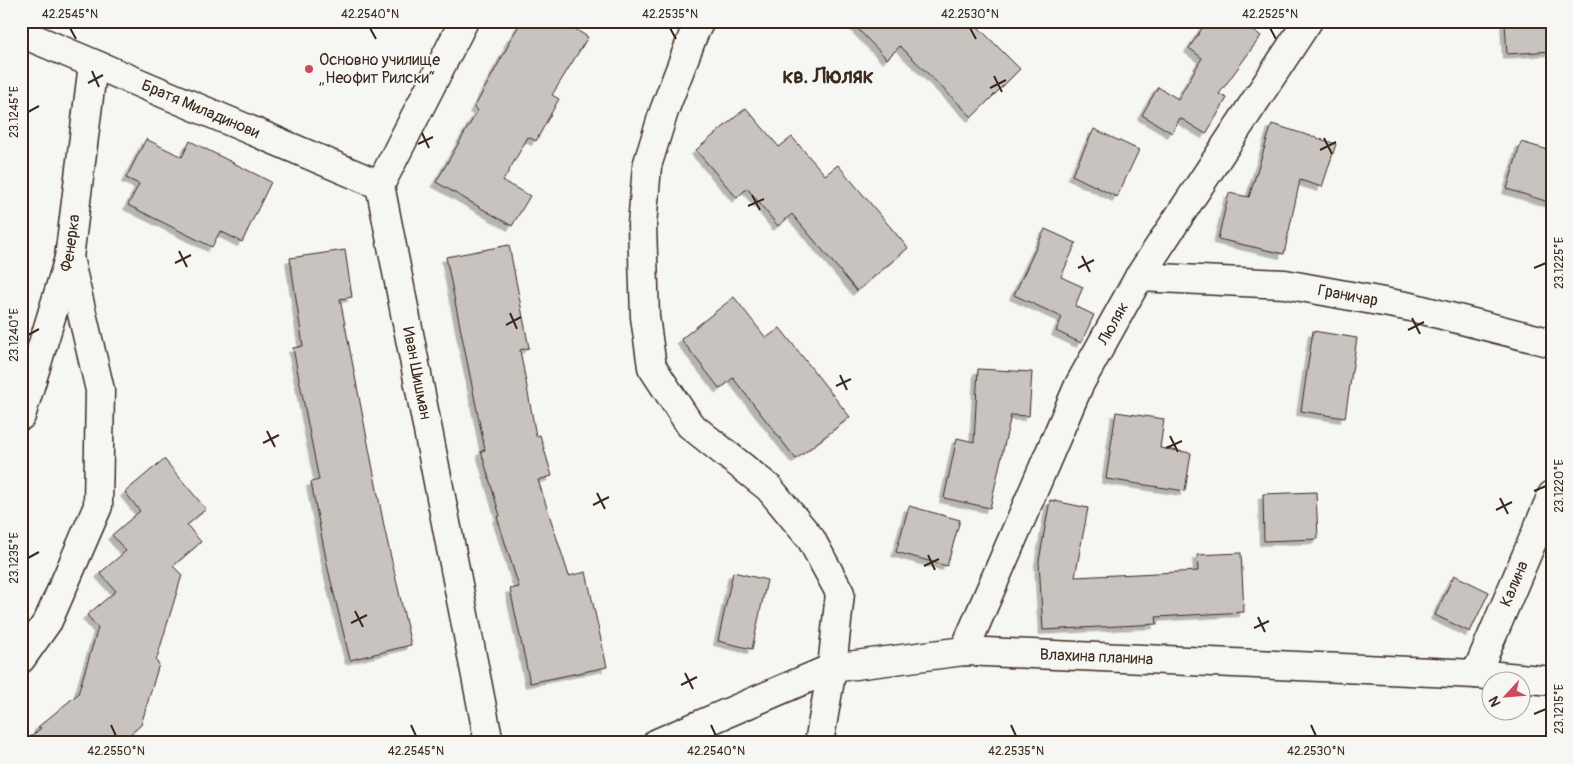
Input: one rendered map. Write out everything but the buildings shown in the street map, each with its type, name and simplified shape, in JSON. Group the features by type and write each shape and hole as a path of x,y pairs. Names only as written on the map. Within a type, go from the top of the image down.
{"street":[{"path":"380,185 464,21"},
{"path":"700,21 664,111 647,166 642,225 645,317 652,367 690,425 769,488 811,539 840,593 832,668 819,743"},
{"name":"Люляк","path":"964,651 1079,385 1139,277 1308,21"},
{"name":"Братя Миладинови","path":"21,33 380,185"},
{"name":"Фенерка","path":"21,416 69,258 92,64"},
{"name":"Иван Шишман","path":"380,185 488,743"},
{"path":"21,659 48,621 98,506 100,390 69,258"},
{"name":"Граничар","path":"1139,277 1285,284 1411,307 1552,343"},
{"name":"Калина","path":"1476,674 1552,495"},
{"name":"Влахина планина","path":"657,743 832,668 964,651 1476,674 1552,681"}],"place":[{"name":"Основно училище „Неофит Рилски“","path":"309,69"}],"district":[{"name":"кв. Люляк","path":"828,76"}]}
